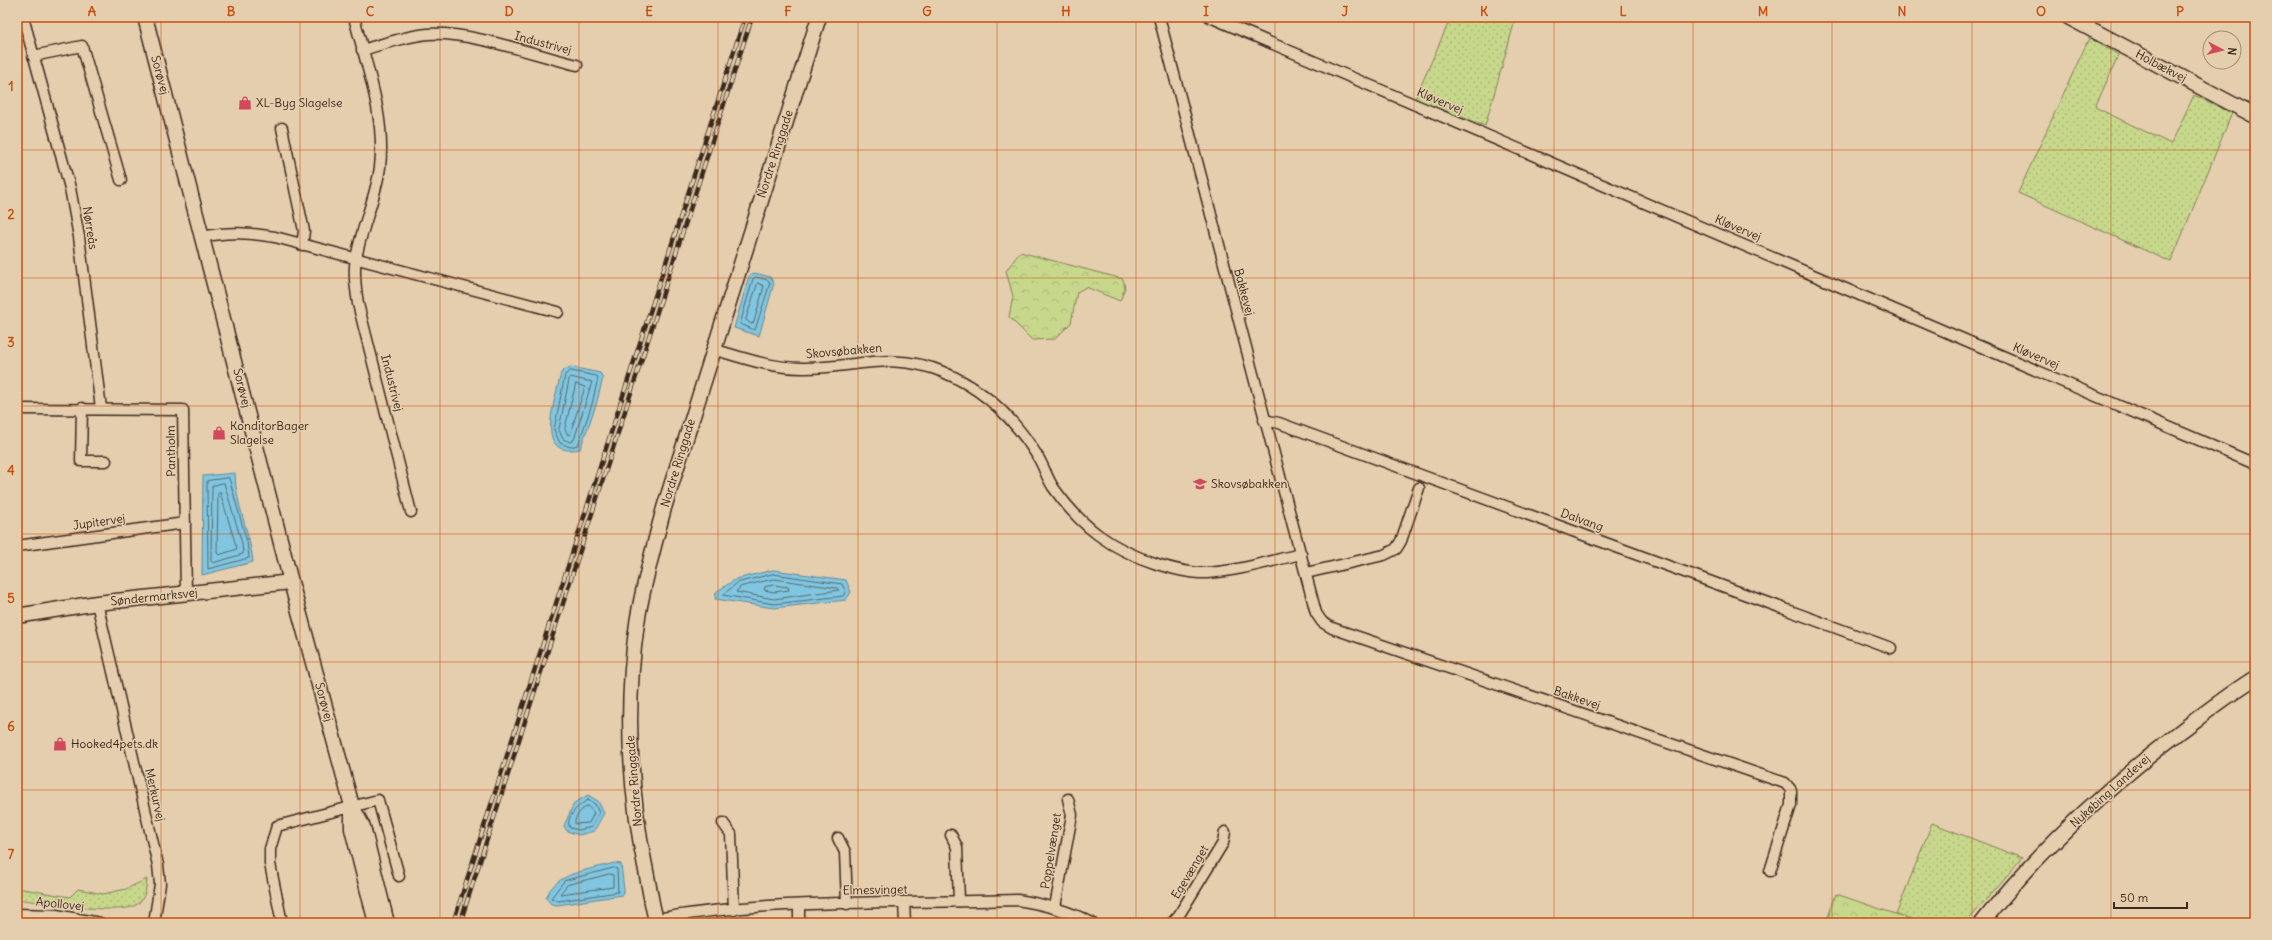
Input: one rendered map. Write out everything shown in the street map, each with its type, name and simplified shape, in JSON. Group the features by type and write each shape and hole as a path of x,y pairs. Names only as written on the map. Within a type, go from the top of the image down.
{"street":[{"name":"Nørreås","path":"23,17 70,188 79,237 101,408"},
{"name":"Sorøvej","path":"145,17 291,582 352,806 363,827 388,923"},
{"name":"Industrivej","path":"354,17 379,118 381,144 379,168 356,259 355,283 358,304 411,512"},
{"name":"Nordre Ringgade","path":"656,921 641,850 632,785 630,744 632,672 637,622 647,573 664,508 819,17"},
{"name":"Bakkevej","path":"1159,17 1264,420 1316,613 1322,622 1332,628 1785,782 1791,790 1791,805 1770,871"},
{"name":"Kløvervej","path":"1210,17 2255,464"},
{"name":"Holbækvej","path":"2068,17 2255,116"},
{"name":"Industrivej","path":"362,50 407,37 429,34 450,35 472,38 577,65"},
{"path":"33,56 82,46 121,180"},
{"path":"282,128 304,231 302,245"},
{"path":"203,237 222,233 248,233 275,237 558,312"},
{"name":"Skovsøbakken","path":"713,349 775,366 804,368 888,360 942,371 967,383 1005,414 1022,433 1038,458 1052,486 1077,518 1106,542 1135,557 1167,567 1206,573 1301,554"},
{"name":"Pantholm","path":"17,408 184,410 186,594"},
{"path":"82,408 81,462 106,461"},
{"name":"Dalvang","path":"1264,420 1279,422 1891,648"},
{"path":"1306,573 1384,555 1396,549 1401,541 1419,488"},
{"name":"Jupitervej","path":"17,546 185,523"},
{"name":"Søndermarksvej","path":"17,616 97,603 291,582"},
{"name":"Merkurvej","path":"97,603 158,865 160,884 154,923"},
{"name":"Nykøbing Landevej","path":"1982,923 2033,865 2078,819 2148,756 2255,678"},
{"name":"Poppelvænget","path":"1055,907 1072,815 1068,799"},
{"path":"282,923 270,864 270,849 277,826 378,800 399,876"},
{"name":"Sorøvej","path":"352,806 352,830 376,923"},
{"path":"722,824 731,834 734,910"},
{"name":"Egevænget","path":"1172,923 1179,915 1223,844 1225,832"},
{"path":"951,835 957,847 959,901"},
{"path":"838,838 845,852 847,904"},
{"name":"Elmesvinget","path":"656,921 694,913 799,905 1017,900 1055,907 1070,912 1092,923"},
{"path":"904,902 905,923"},
{"path":"799,905 799,923"},
{"name":"Apollovej","path":"17,914 56,915 100,923"}],"green space":[{"path":"1451,17 1516,17 1485,126 1415,99"},
{"path":"2089,38 2119,55 2095,107 2171,144 2194,95 2232,113 2171,262 2018,193"},
{"path":"1020,252 1123,279 1125,288 1120,301 1086,287 1077,292 1071,323 1055,339 1032,340 1009,317 1013,296 1006,271"},
{"path":"1932,823 2022,858 1966,923 1922,923 1896,914"},
{"path":"147,879 145,891 141,901 134,906 125,908 95,909 17,899 17,888 70,897 78,889 103,894 126,889"},
{"path":"1836,894 1922,923 1826,923"}],"water":[{"path":"755,273 770,277 774,283 759,336 734,328 749,276"},
{"path":"571,367 600,373 603,378 596,405 580,449 565,450 556,445 552,436 551,424 552,411 561,373 565,369"},
{"path":"235,473 237,495 249,540 253,562 202,575 203,476"},
{"path":"773,570 846,580 851,592 846,600 774,608 715,599 716,592 736,579"},
{"path":"588,795 598,801 604,813 594,831 579,835 567,831 564,826 574,803"},
{"path":"614,863 621,864 624,890 622,895 558,905 551,904 546,898 551,889 565,877 584,870"}],"railway":[{"path":"453,923 745,17"},
{"path":"460,923 752,17"}],"place":[{"name":"XL-Byg Slagelse","path":"245,103"},
{"name":"KonditorBager Slagelse","path":"219,433"},
{"name":"Skovsøbakken","path":"1200,484"},
{"name":"Hooked4pets.dk","path":"60,744"}]}
